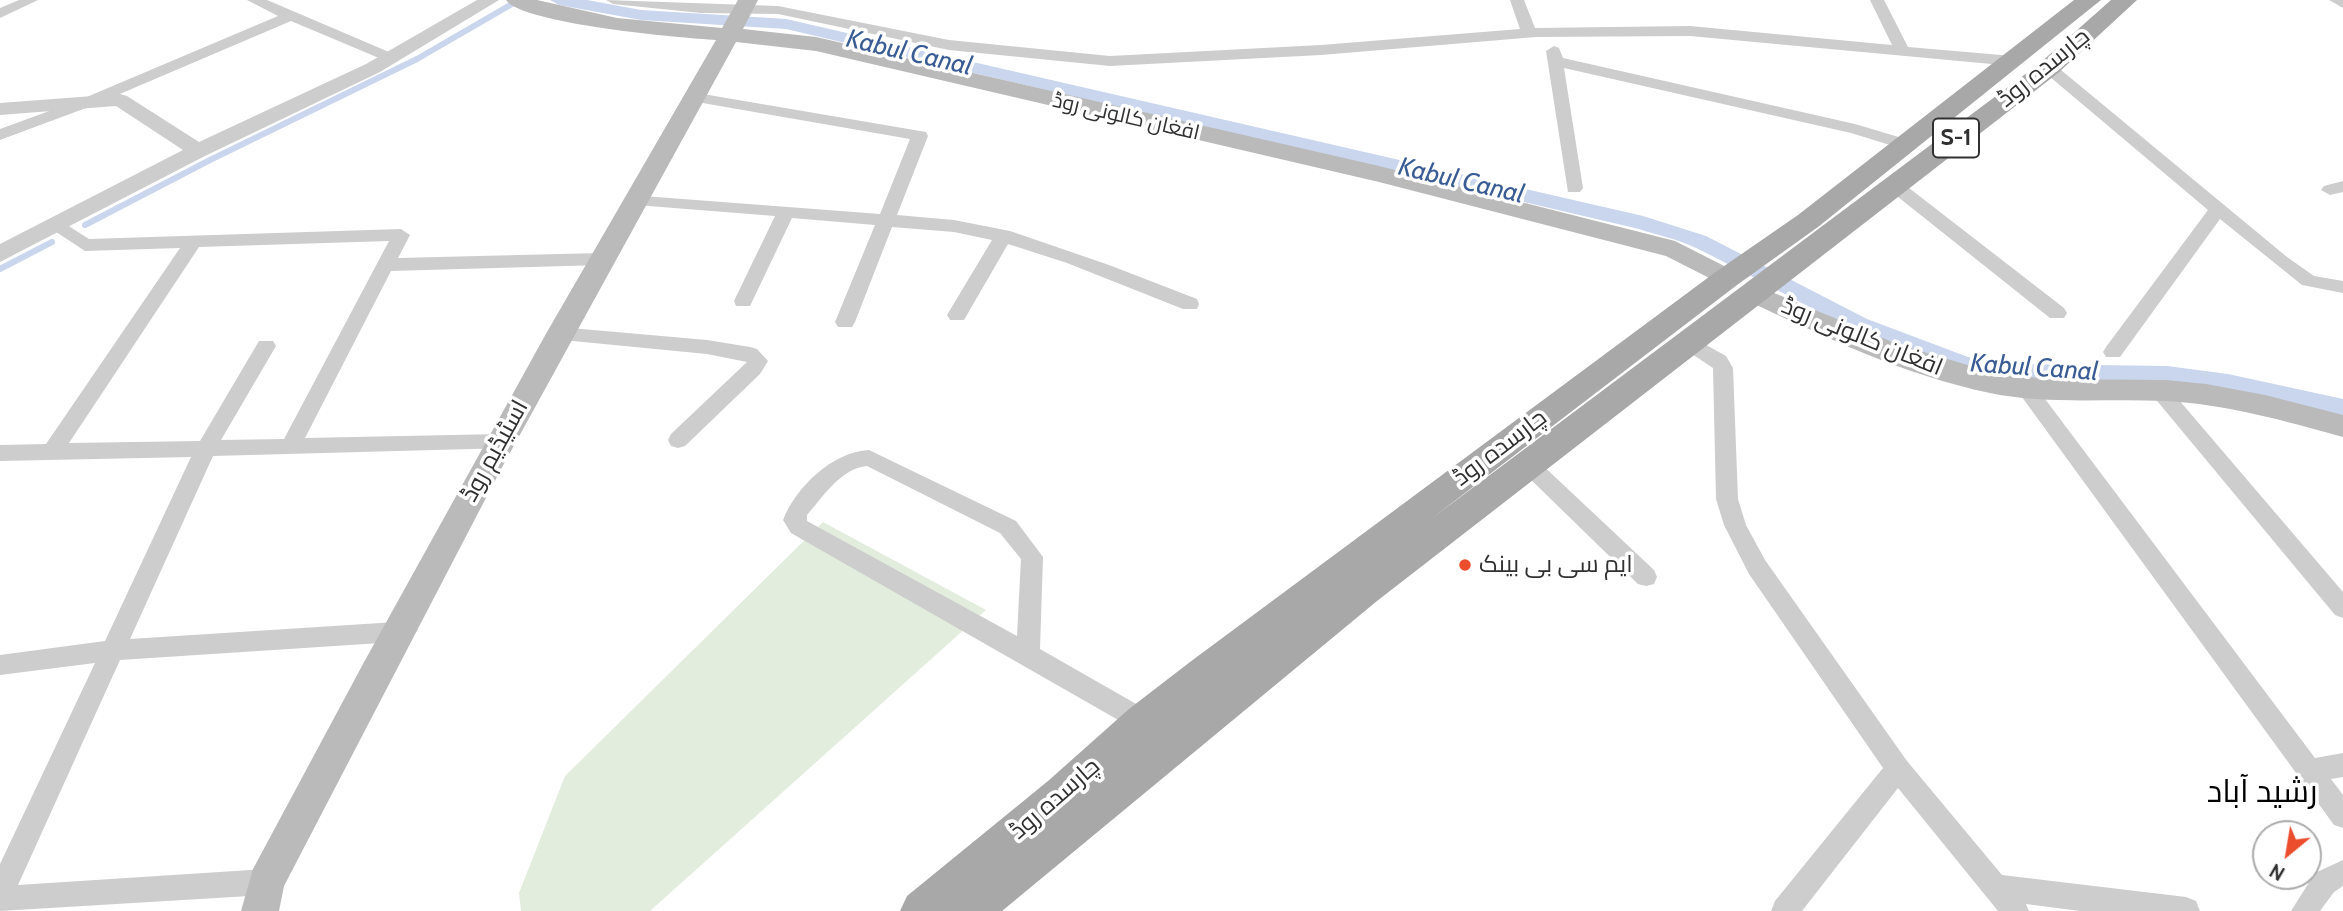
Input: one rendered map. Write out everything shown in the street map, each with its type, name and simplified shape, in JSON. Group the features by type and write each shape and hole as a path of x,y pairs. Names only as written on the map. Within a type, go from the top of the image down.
{"main road":[{"name":"چارسدہ روڈ","path":"969,911 1156,734 1755,276 1906,145 2089,0"},
{"name":"چارسدہ روڈ","path":"922,911 1062,794 1156,734 1364,590 1530,466 1690,343 1755,276 1894,185 2049,68 2125,0"},
{"name":"افغان کالونی روڈ","path":"520,1 560,15 618,25 738,19 770,36 806,42 1379,174 1675,250 1755,276 1850,337 1941,371 2026,388 2187,392 2240,401 2343,426"},
{"name":"اسٹیڈیم روڈ","path":"263,897 396,632 559,334 696,98 738,19"}],"street":[{"path":"0,14 31,0"},
{"path":"254,0 391,58"},
{"path":"0,254 198,151 391,58 490,0"},
{"path":"613,0 738,19 778,10 949,46 1110,61 1321,50 1529,33 1690,31 2013,61"},
{"path":"1517,0 1529,33"},
{"path":"1877,0 1903,51"},
{"path":"2336,0 2343,4"},
{"path":"0,135 88,102 290,16"},
{"path":"1551,32 1574,188"},
{"path":"1556,61 1855,129 1906,145"},
{"path":"2049,68 2281,261 2309,281 2343,287"},
{"path":"696,98 920,136 845,322"},
{"path":"0,109 120,100 198,151"},
{"path":"1894,185 2057,313"},
{"path":"636,199 885,220 1004,235 1084,262 1190,304"},
{"path":"2113,352 2219,208"},
{"path":"743,301 786,212"},
{"path":"56,224 85,245 401,234 291,446"},
{"path":"957,315 1004,235"},
{"path":"52,452 194,241"},
{"path":"385,265 601,259"},
{"path":"559,334 707,347 750,354 758,361 753,369 678,440"},
{"path":"1690,343 1719,361 1723,368 1727,499 1735,525 1768,586 1898,769 2015,911"},
{"path":"0,894 206,448 266,346"},
{"path":"2026,388 2343,816"},
{"path":"2161,391 2343,608"},
{"path":"0,453 501,442"},
{"path":"1028,654 1032,557 1007,527 869,458 857,457 845,463 798,510 794,520 799,527 1028,654 1156,734"},
{"path":"1530,466 1646,578"},
{"path":"0,665 113,650 396,632"},
{"path":"2309,771 2343,765"},
{"path":"1785,911 1898,769"},
{"path":"2305,911 2318,886 2332,875 2343,873"},
{"path":"1996,887 2186,911"},
{"path":"0,900 263,897"}],"green space":[{"path":"823,522 986,610 650,911 521,911 519,893 565,776"}],"waterway":[{"path":"85,225 210,160 417,59 519,0"},
{"name":"Kabul Canal","path":"559,0 641,15 786,24 1643,223 1699,241 1859,325 1915,348 1967,365 2022,372 2167,374 2228,383 2343,408"},
{"path":"0,269 52,242"}],"place":[{"name":"ایم سی بی بینک","path":"1465,565"}],"district":[{"name":"رشید آباد","path":"2262,793"}]}
